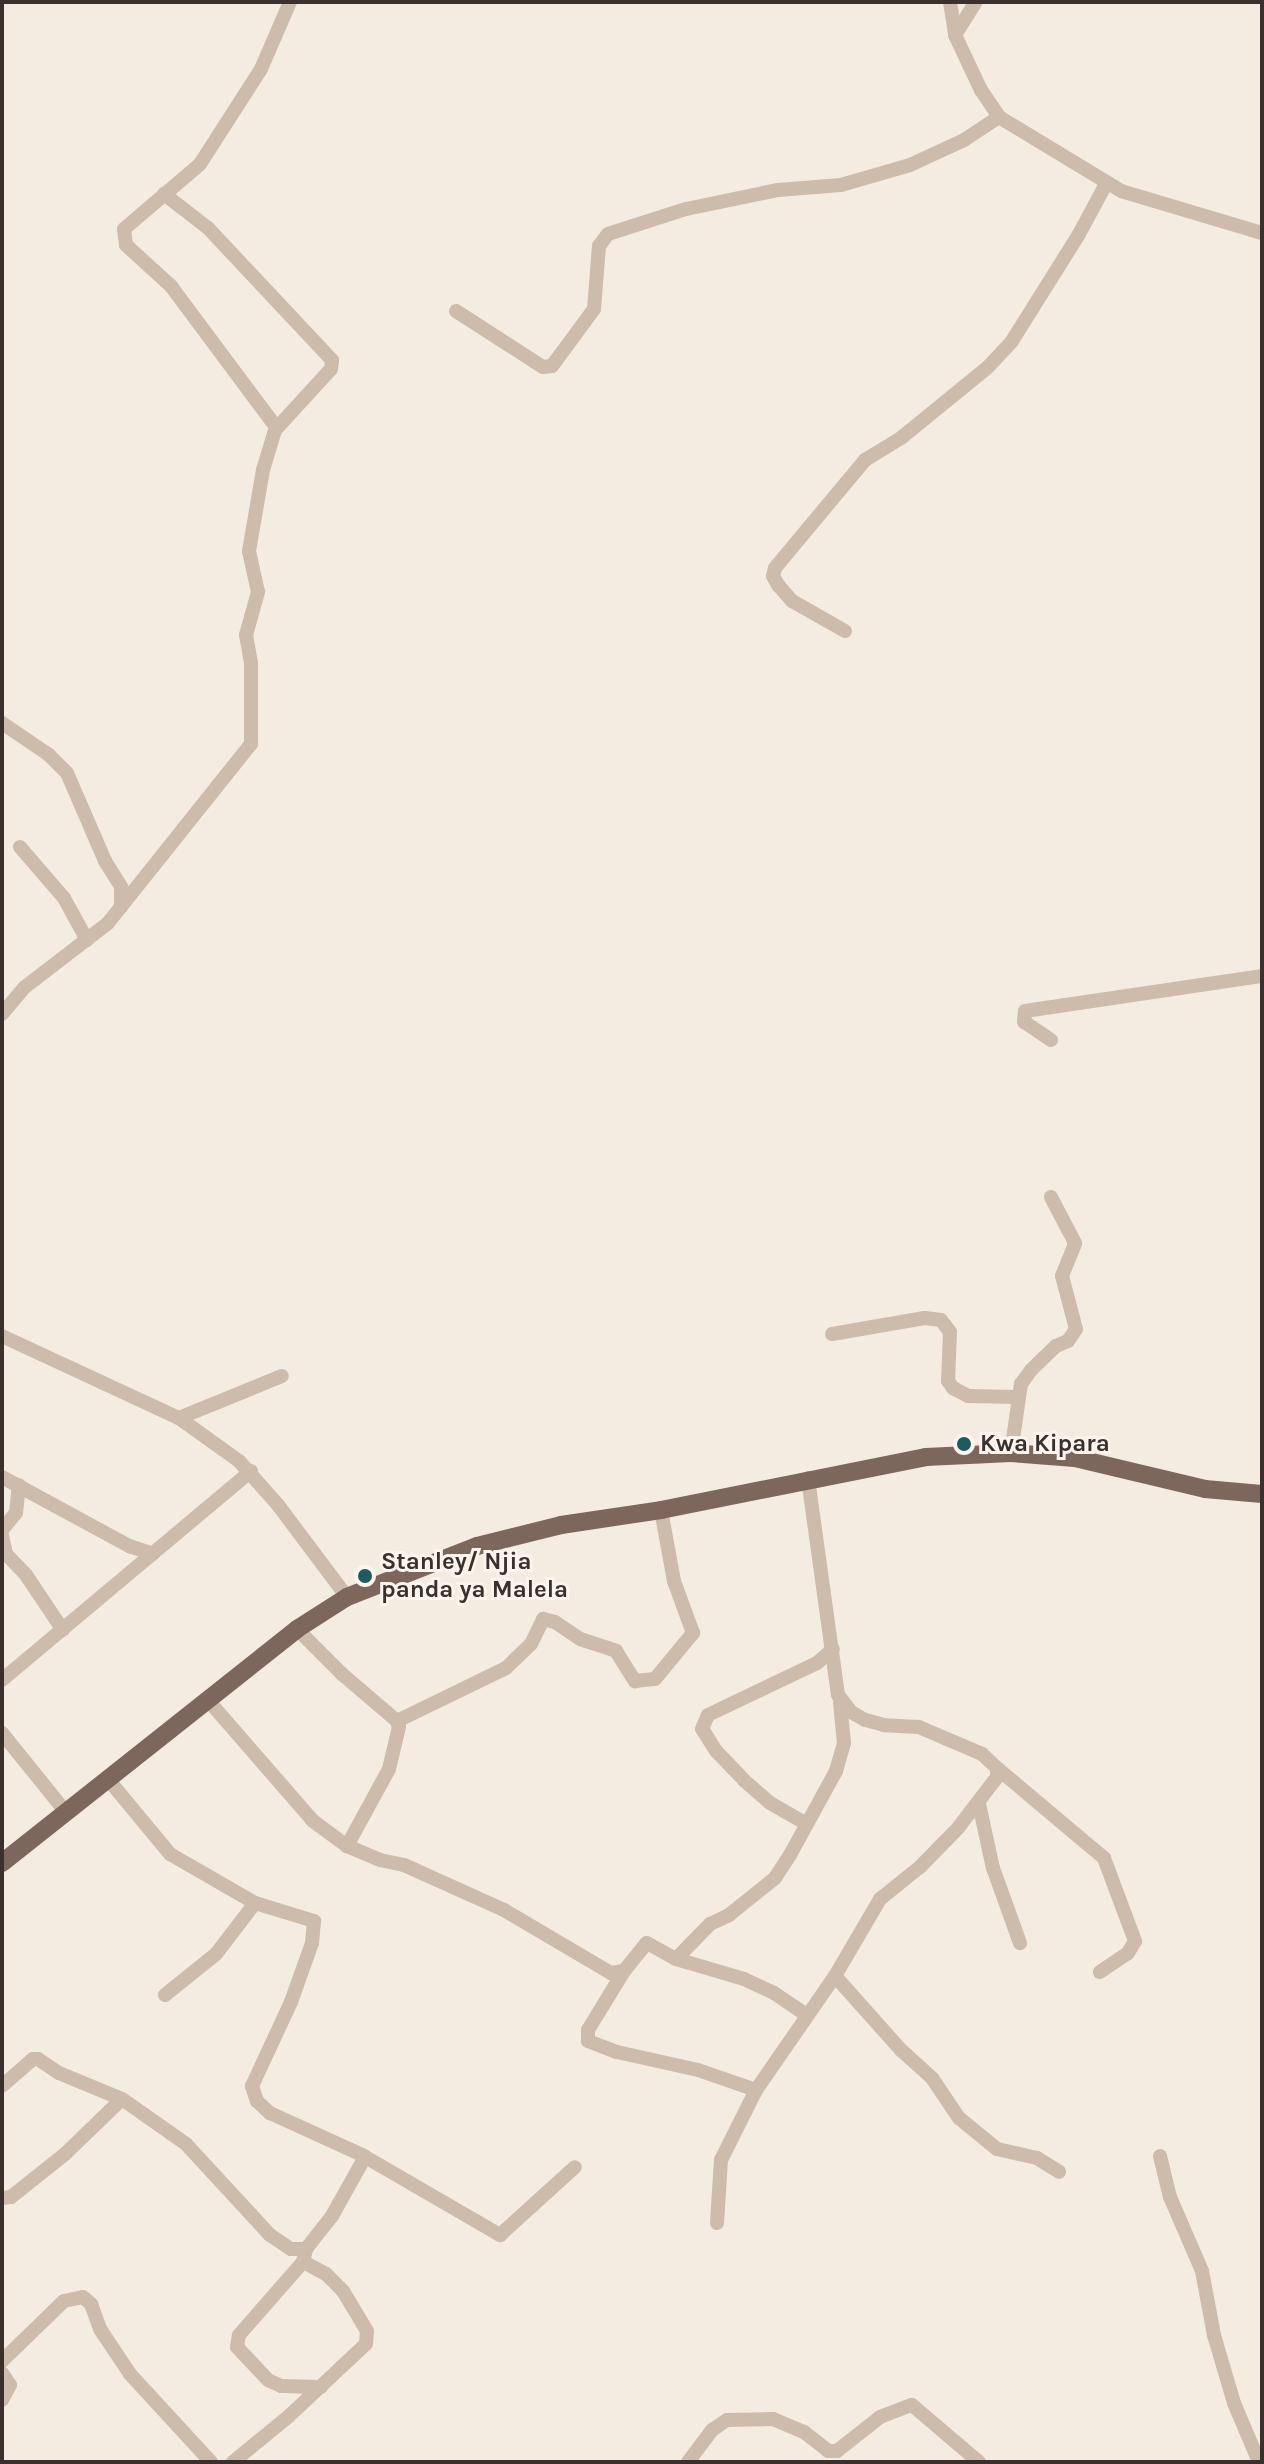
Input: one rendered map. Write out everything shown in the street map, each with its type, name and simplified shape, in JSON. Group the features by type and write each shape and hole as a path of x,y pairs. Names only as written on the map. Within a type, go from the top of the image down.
{"main road":[{"path":"2,1863 297,1629 347,1597 477,1546 561,1525 661,1510 808,1478 926,1457 1011,1453 1075,1458 1205,1489 1262,1494"}],"street":[{"path":"276,429 270,416 171,286 124,240 124,229 133,218 200,164 261,69 290,2"},
{"path":"950,2 955,35 999,117 1121,191 1262,233"},
{"path":"955,35 976,2"},
{"path":"456,311 543,367 552,366 594,309 599,246 608,234 686,209 765,192 841,185 910,165 964,140 999,117"},
{"path":"845,631 792,601 773,576 775,568 865,460 901,438 988,367 1012,341 1079,234 1106,184"},
{"path":"2,1014 25,987 87,940 120,907 251,744 251,663 246,635 258,592 249,551 263,470 276,429 331,369 332,360 208,228 164,194"},
{"path":"2,723 49,755 67,773 105,861 121,887 120,907"},
{"path":"20,847 64,898 87,940"},
{"path":"1051,1040 1024,1022 1025,1011 1262,976"},
{"path":"1011,1453 1017,1397 1031,1370 1056,1346 1068,1341 1076,1329 1062,1276 1075,1243 1051,1197"},
{"path":"832,1334 925,1318 941,1320 950,1332 948,1381 953,1388 968,1396 1017,1397"},
{"path":"2,1336 179,1418 251,1471 347,1597"},
{"path":"179,1418 282,1376"},
{"path":"2,1680 251,1471"},
{"path":"2,1477 129,1546 153,1554"},
{"path":"676,1959 710,1924 729,1915 775,1878 836,1771 844,1743 808,1478"},
{"path":"16,1513 19,1485"},
{"path":"2,1530 16,1513 50,1502"},
{"path":"397,1721 506,1668 531,1644 543,1619 555,1622 580,1639 616,1651 635,1681 655,1679 693,1633 674,1581 661,1510"},
{"path":"2,1536 6,1554 26,1575 63,1630"},
{"path":"297,1629 397,1721 398,1735 389,1769 347,1846"},
{"path":"805,1823 770,1803 744,1780 716,1751 702,1729 708,1715 817,1663 833,1649"},
{"path":"838,1695 851,1712 865,1720 939,1734 982,1754 1104,1858 1135,1941 1128,1953 1100,1972"},
{"path":"207,1699 313,1821 347,1846 427,1874 454,1890 504,1910 611,1973 624,1971"},
{"path":"2,1733 65,1811"},
{"path":"717,2223 721,2160 756,2090 835,1976 880,1899 920,1867 979,1804 997,1777 997,1768"},
{"path":"107,1778 170,1854 255,1903 307,1916 314,1926 296,1990 257,2074 252,2093 270,2113 365,2157 500,2235 575,2167"},
{"path":"979,1804 993,1868 1020,1943"},
{"path":"165,1995 216,1954 255,1903"},
{"path":"756,2090 698,2070 617,2052 588,2041 588,2030 624,1971 647,1943 676,1959 744,1979 774,1993 807,2015"},
{"path":"835,1976 901,2050 932,2078 959,2118 997,2149 1037,2158 1059,2172"},
{"path":"2,2086 33,2059 38,2059 59,2073 122,2099 186,2144 270,2235 304,2256 343,2291 369,2337 366,2344 233,2462"},
{"path":"2,2198 11,2197 65,2154 122,2099"},
{"path":"1160,2156 1170,2197 1202,2271 1214,2335 1234,2403 1259,2462"},
{"path":"321,2387 281,2386 268,2380 237,2347 239,2335 304,2256 332,2216 365,2157"},
{"path":"2,2361 64,2301 83,2297 91,2304 100,2329 123,2365 211,2462"},
{"path":"2,2373 10,2385 2,2400"},
{"path":"688,2462 712,2430 727,2420 773,2419 804,2432 828,2451 837,2451 880,2417 912,2405 979,2462"}],"place":[{"name":"Kwa Kipara","path":"964,1444"},
{"name":"Stanley/ Njia panda ya Malela","path":"365,1576"}]}
